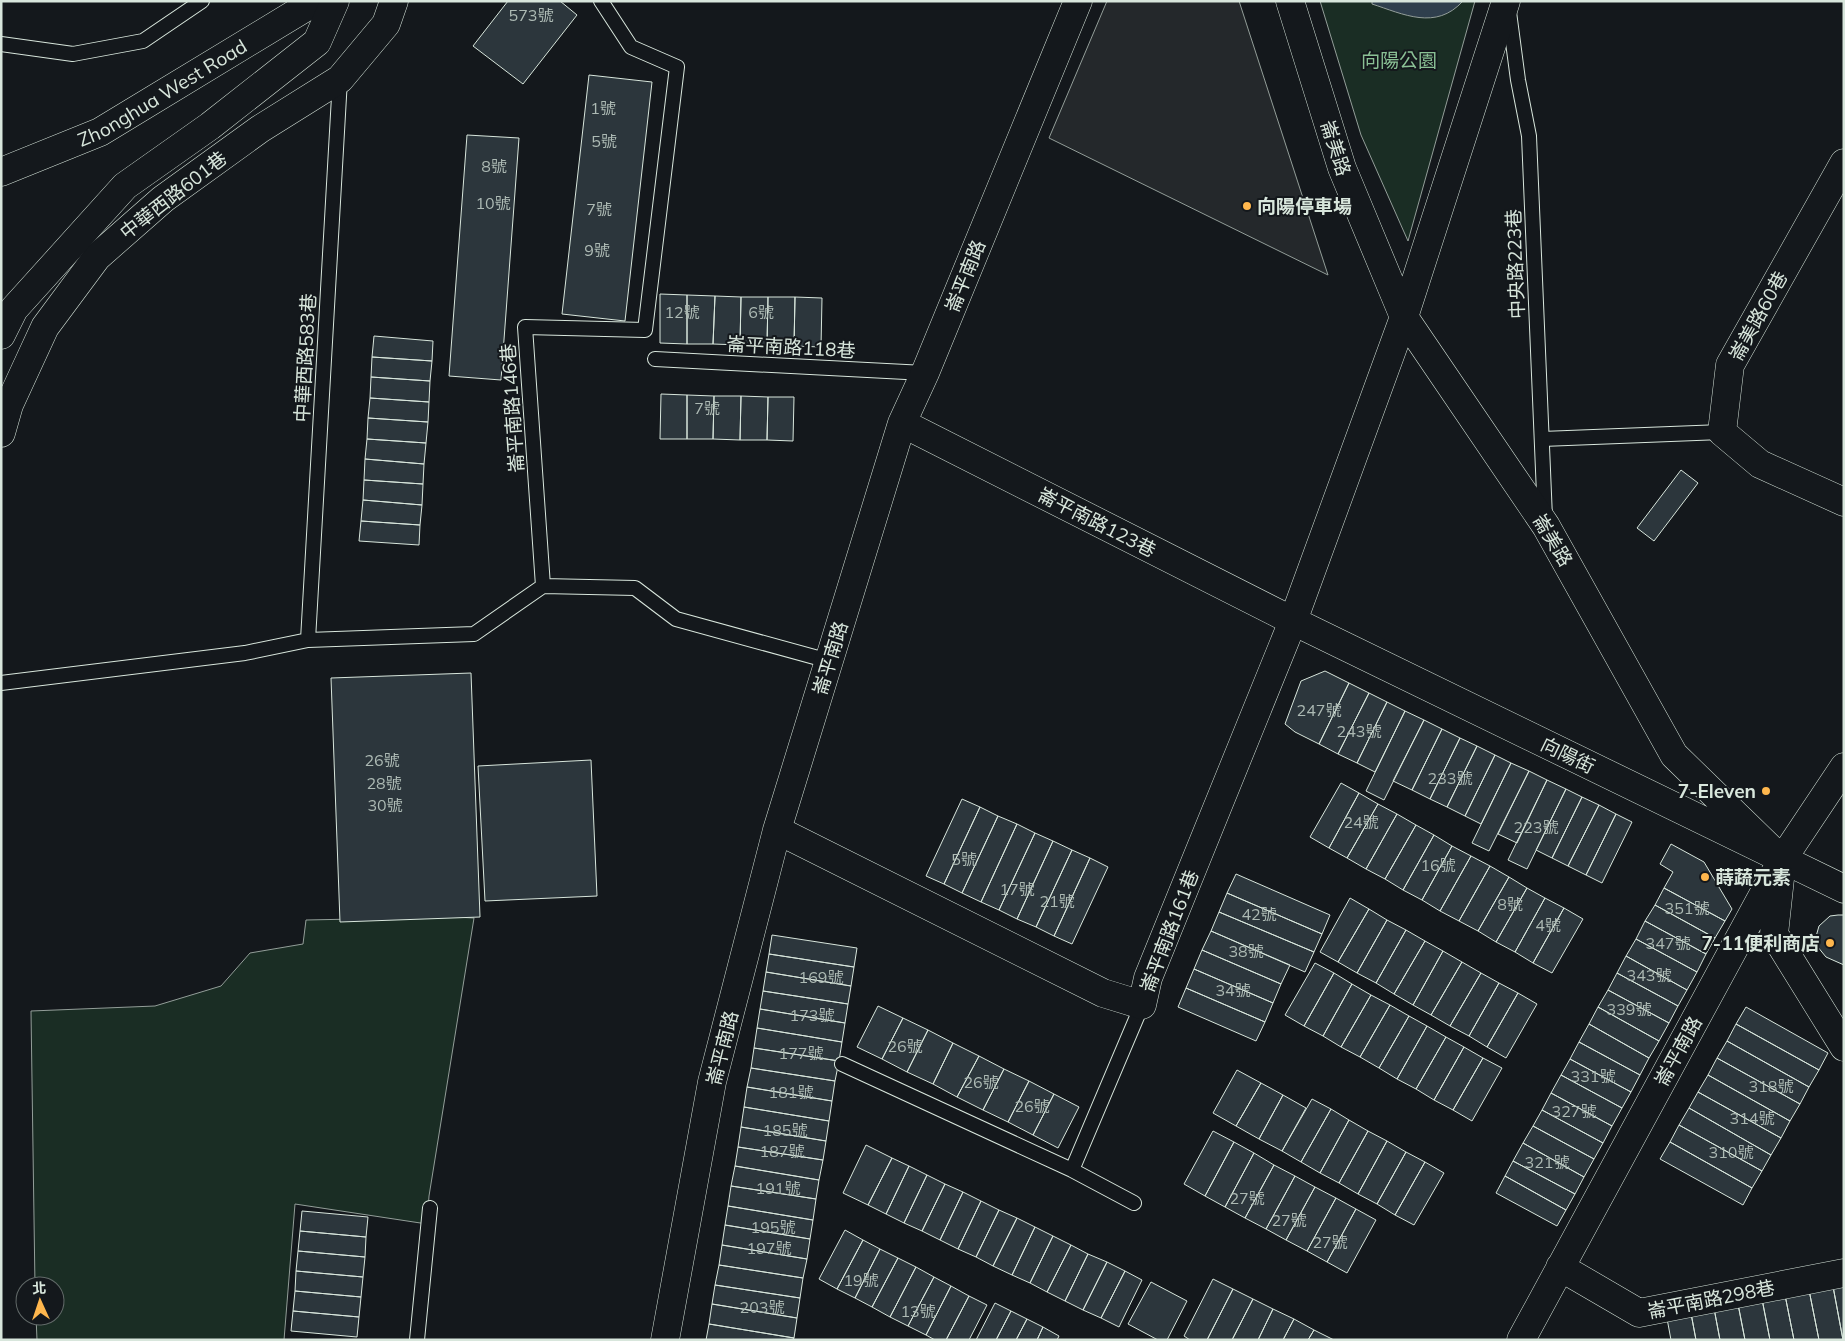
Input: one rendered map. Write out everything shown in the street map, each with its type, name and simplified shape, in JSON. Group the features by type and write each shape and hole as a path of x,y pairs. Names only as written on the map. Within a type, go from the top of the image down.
{"main road":[{"name":"Zhonghua West Road","path":"1,172 100,132 316,1"},
{"path":"1,335 14,309 125,186 210,126 317,42 335,1"},
{"name":"中華西路601巷","path":"1,432 9,405 45,327 97,257 163,198 260,129 340,79 386,24 394,1"},
{"name":"崙平南路","path":"666,1340 712,1082 777,830 902,423 925,373 1078,1"},
{"name":"崙美路","path":"1290,1 1342,168 1404,317 1546,526 1674,755 1782,860"},
{"name":"崙平南路161巷","path":"777,830 1103,994 1142,1005 1152,969 1293,621 1404,317 1507,1"},
{"name":"崙美路60巷","path":"1722,432 1730,365 1844,163"},
{"name":"崙平南路123巷","path":"902,423 1293,621"},
{"path":"1722,432 1760,464 1844,502"},
{"name":"向陽街","path":"1293,621 1782,860 1841,886"},
{"name":"崙平南路","path":"1521,1340 1782,860 1844,767"},
{"path":"1782,860 1774,934 1844,1047"},
{"name":"崙平南路298巷","path":"1560,1267 1639,1313 1844,1274"}],"lane":[{"path":"1,44 72,54 143,41 202,1"},
{"name":"崙平南路146巷","path":"543,586 525,327 645,330 677,67 630,47 601,1"},
{"name":"中央路223巷","path":"1507,1 1518,80 1529,136 1546,526"},
{"name":"中華西路583巷","path":"308,640 340,79"},
{"name":"崙平南路118巷","path":"655,360 925,373"},
{"path":"1542,439 1722,432"},
{"path":"1,682 244,653 308,640 474,634 543,586 635,588 676,619 829,661"},
{"path":"1072,1170 1142,1005"},
{"path":"842,1064 1072,1170 1134,1203"},
{"path":"417,1340 430,1208"}],"green space":[{"name":"向陽公園","path":"1320,1 1475,1 1408,241 1361,135"},
{"path":"474,918 429,1196 427,1224 295,1204 284,1340 37,1340 36,1326 65,1326 65,1276 35,1276 31,1011 155,1006 221,986 250,953 303,944 306,920"}],"shaded area":[{"name":"向陽停車場","path":"1107,1 1239,1 1328,275 1049,138"}],"water":[{"path":"1372,1 1463,1 1453,10 1442,16 1419,18 1372,4"}],"building":[{"path":"508,1 560,1 577,15 523,84 473,46"},
{"path":"589,75 652,82 625,321 562,314"},
{"path":"467,135 519,138 501,380 449,376"},
{"path":"660,294 687,295 687,344 660,343"},
{"path":"687,295 715,296 713,344 687,344"},
{"path":"715,296 741,297 740,345 713,344"},
{"path":"741,297 768,297 767,345 740,345"},
{"path":"768,297 795,297 794,346 767,345"},
{"path":"795,297 822,298 821,347 794,346"},
{"path":"374,336 433,341 432,361 372,357"},
{"path":"372,357 432,361 430,381 371,377"},
{"path":"371,377 430,381 429,402 370,398"},
{"path":"661,394 687,395 687,439 660,439"},
{"path":"687,395 714,396 713,439 687,439"},
{"path":"714,396 741,396 740,440 713,439"},
{"path":"741,396 768,397 767,440 740,440"},
{"path":"768,397 794,397 793,441 767,440"},
{"path":"370,398 429,402 428,422 368,418"},
{"path":"368,418 428,422 426,443 367,439"},
{"path":"367,439 426,443 424,464 365,459"},
{"path":"365,459 424,464 423,484 364,480"},
{"path":"1681,470 1698,483 1654,541 1637,528"},
{"path":"364,480 423,484 422,505 363,500"},
{"path":"363,500 422,505 420,525 361,521"},
{"path":"361,521 420,525 419,545 359,541"},
{"path":"1325,671 1349,683 1319,744 1295,732 1285,724 1301,681"},
{"path":"471,673 480,917 340,922 331,678"},
{"path":"1349,683 1369,693 1338,754 1319,744"},
{"path":"1369,693 1387,702 1357,763 1338,754"},
{"path":"1387,702 1405,711 1375,772 1357,763"},
{"path":"1405,711 1424,720 1384,800 1366,791"},
{"path":"1424,720 1442,729 1412,790 1393,781"},
{"path":"1442,729 1460,738 1430,799 1412,790"},
{"path":"1460,738 1477,746 1447,807 1430,799"},
{"path":"1477,746 1495,755 1465,816 1447,807"},
{"path":"1495,755 1511,763 1481,824 1465,816"},
{"path":"591,760 597,896 485,901 478,766"},
{"path":"1511,763 1529,771 1489,851 1472,843"},
{"path":"1529,771 1547,780 1517,843 1498,834"},
{"path":"1547,780 1566,789 1527,869 1508,860"},
{"path":"1341,783 1359,793 1329,848 1310,837"},
{"path":"1566,789 1582,797 1552,858 1536,850"},
{"path":"1359,793 1378,804 1347,858 1329,848"},
{"path":"1582,797 1599,805 1568,866 1552,858"},
{"path":"962,799 980,807 944,884 926,876"},
{"path":"1378,804 1397,814 1366,869 1347,858"},
{"path":"1599,805 1616,814 1586,875 1568,866"},
{"path":"980,807 998,816 962,893 944,884"},
{"path":"1397,814 1416,825 1385,879 1366,869"},
{"path":"1616,814 1632,822 1602,883 1586,875"},
{"path":"998,816 1017,824 981,902 962,893"},
{"path":"1017,824 1035,833 999,910 981,902"},
{"path":"1416,825 1434,835 1403,890 1385,879"},
{"path":"1035,833 1053,841 1017,919 999,910"},
{"path":"1434,835 1452,846 1422,900 1403,890"},
{"path":"1053,841 1072,850 1036,927 1017,919"},
{"path":"1671,844 1704,862 1732,909 1725,921 1664,888 1673,872 1660,864"},
{"path":"1452,846 1471,856 1440,911 1422,900"},
{"path":"1072,850 1090,858 1054,936 1036,927"},
{"path":"1471,856 1490,866 1459,921 1440,911"},
{"path":"1090,858 1108,867 1072,944 1054,936"},
{"path":"1490,866 1509,877 1478,931 1459,921"},
{"path":"1236,874 1330,915 1322,934 1227,893"},
{"path":"1509,877 1527,888 1496,942 1478,931"},
{"path":"1527,888 1545,898 1515,952 1496,942"},
{"path":"1664,888 1725,921 1715,938 1655,905"},
{"path":"1227,893 1322,934 1314,952 1219,912"},
{"path":"1350,898 1369,909 1338,962 1320,952"},
{"path":"1545,898 1564,908 1533,963 1515,952"},
{"path":"1655,905 1715,938 1706,954 1645,921"},
{"path":"1564,908 1583,919 1552,973 1533,963"},
{"path":"1369,909 1387,920 1357,973 1338,962"},
{"path":"1219,912 1314,952 1305,972 1211,931"},
{"name":"7-11便利商店","path":"1844,915 1844,965 1826,957 1817,946 1815,940 1819,926 1830,916"},
{"path":"1387,920 1406,930 1376,983 1357,973"},
{"path":"1645,921 1706,954 1697,972 1636,939"},
{"path":"1406,930 1425,941 1394,994 1376,983"},
{"path":"1211,931 1290,965 1281,984 1202,950"},
{"path":"772,935 857,948 854,967 769,954"},
{"path":"1636,939 1697,972 1687,990 1626,956"},
{"path":"1425,941 1443,951 1413,1005 1394,994"},
{"path":"1202,950 1281,984 1273,1003 1194,969"},
{"path":"1443,951 1462,962 1431,1015 1413,1005"},
{"path":"769,954 854,967 851,986 766,972"},
{"path":"1626,956 1687,990 1678,1006 1617,973"},
{"path":"1462,962 1481,973 1450,1026 1431,1015"},
{"path":"1315,963 1334,973 1304,1026 1285,1015"},
{"path":"1194,969 1273,1003 1265,1022 1186,988"},
{"path":"766,972 851,986 848,1004 763,991"},
{"path":"1334,973 1352,984 1323,1036 1304,1026"},
{"path":"1481,973 1499,983 1469,1036 1450,1026"},
{"path":"1617,973 1678,1006 1669,1023 1608,990"},
{"path":"1499,983 1518,993 1487,1047 1469,1036"},
{"path":"1352,984 1371,995 1341,1047 1323,1036"},
{"path":"1186,988 1265,1022 1256,1041 1178,1007"},
{"path":"1608,990 1669,1023 1659,1041 1598,1007"},
{"path":"763,991 848,1004 845,1023 760,1009"},
{"path":"1518,993 1537,1004 1506,1058 1487,1047"},
{"path":"1371,995 1390,1005 1360,1057 1341,1047"},
{"path":"1390,1005 1409,1016 1379,1068 1360,1057"},
{"path":"878,1006 903,1018 882,1059 857,1047"},
{"path":"1598,1007 1659,1041 1649,1058 1589,1024"},
{"path":"1746,1007 1828,1053 1819,1070 1736,1024"},
{"path":"760,1009 845,1023 842,1042 757,1028"},
{"path":"1409,1016 1427,1026 1397,1079 1379,1068"},
{"path":"903,1018 928,1030 907,1072 882,1059"},
{"path":"1589,1024 1649,1058 1640,1075 1579,1042"},
{"path":"1736,1024 1819,1070 1809,1087 1727,1041"},
{"path":"1427,1026 1446,1037 1416,1089 1397,1079"},
{"path":"757,1028 842,1042 839,1061 754,1048"},
{"path":"928,1030 953,1043 933,1084 907,1072"},
{"path":"1446,1037 1464,1047 1434,1100 1416,1089"},
{"path":"1727,1041 1809,1087 1800,1104 1717,1058"},
{"path":"1579,1042 1640,1075 1631,1092 1570,1059"},
{"path":"953,1043 979,1056 957,1097 933,1084"},
{"path":"1464,1047 1483,1058 1453,1110 1434,1100"},
{"path":"754,1048 839,1061 835,1081 751,1068"},
{"path":"979,1056 1004,1069 983,1110 957,1097"},
{"path":"1483,1058 1502,1068 1472,1121 1453,1110"},
{"path":"1717,1058 1800,1104 1790,1121 1708,1075"},
{"path":"1570,1059 1631,1092 1622,1108 1561,1075"},
{"path":"751,1068 835,1081 832,1101 747,1087"},
{"path":"1004,1069 1029,1081 1008,1122 983,1110"},
{"path":"1237,1070 1261,1083 1236,1126 1213,1113"},
{"path":"1561,1075 1622,1108 1612,1126 1551,1093"},
{"path":"1708,1075 1790,1121 1781,1138 1698,1092"},
{"path":"1029,1081 1054,1094 1033,1135 1008,1122"},
{"path":"1261,1083 1283,1095 1259,1139 1236,1126"},
{"path":"747,1087 832,1101 829,1121 744,1107"},
{"path":"1698,1092 1781,1138 1771,1155 1689,1108"},
{"path":"1551,1093 1612,1126 1603,1143 1542,1110"},
{"path":"1054,1094 1079,1107 1058,1148 1033,1135"},
{"path":"1283,1095 1306,1108 1282,1151 1259,1139"},
{"path":"1312,1099 1331,1109 1301,1162 1282,1151"},
{"path":"744,1107 829,1121 826,1141 741,1127"},
{"path":"1689,1108 1771,1155 1762,1171 1679,1125"},
{"path":"1331,1109 1349,1120 1320,1173 1301,1162"},
{"path":"1542,1110 1603,1143 1594,1159 1533,1126"},
{"path":"1349,1120 1368,1131 1339,1183 1320,1173"},
{"path":"1679,1125 1762,1171 1752,1188 1670,1142"},
{"path":"1533,1126 1594,1159 1584,1177 1523,1143"},
{"path":"741,1127 826,1141 823,1160 738,1147"},
{"path":"1213,1131 1234,1142 1205,1196 1184,1184"},
{"path":"1368,1131 1387,1141 1358,1194 1339,1183"},
{"path":"1387,1141 1406,1152 1377,1204 1358,1194"},
{"path":"1234,1142 1254,1153 1225,1207 1205,1196"},
{"path":"1670,1142 1752,1188 1743,1205 1660,1159"},
{"path":"1523,1143 1584,1177 1575,1194 1513,1161"},
{"path":"866,1145 892,1158 868,1205 843,1193"},
{"path":"738,1147 823,1160 819,1180 735,1166"},
{"path":"1406,1152 1425,1162 1395,1215 1377,1204"},
{"path":"1254,1153 1274,1165 1245,1218 1225,1207"},
{"path":"892,1158 909,1166 886,1214 868,1205"},
{"path":"1513,1161 1575,1194 1566,1210 1505,1176"},
{"path":"1425,1162 1444,1173 1414,1225 1395,1215"},
{"path":"1274,1165 1295,1176 1266,1229 1245,1218"},
{"path":"735,1166 819,1180 816,1199 731,1186"},
{"path":"909,1166 927,1175 904,1223 886,1214"},
{"path":"927,1175 945,1184 922,1231 904,1223"},
{"path":"1295,1176 1315,1187 1286,1240 1266,1229"},
{"path":"1505,1176 1566,1210 1557,1226 1496,1193"},
{"path":"945,1184 963,1192 940,1240 922,1231"},
{"path":"731,1186 816,1199 813,1220 728,1206"},
{"path":"1315,1187 1336,1198 1307,1251 1286,1240"},
{"path":"963,1192 981,1201 958,1249 940,1240"},
{"path":"1336,1198 1356,1209 1327,1262 1307,1251"},
{"path":"981,1201 999,1210 976,1257 958,1249"},
{"path":"728,1206 813,1220 810,1239 725,1225"},
{"path":"1356,1209 1376,1220 1347,1273 1327,1262"},
{"path":"999,1210 1017,1218 993,1266 976,1257"},
{"path":"302,1211 368,1217 366,1237 300,1231"},
{"path":"1017,1218 1035,1227 1012,1275 993,1266"},
{"path":"725,1225 810,1239 807,1259 722,1245"},
{"path":"1035,1227 1053,1236 1030,1283 1012,1275"},
{"path":"845,1230 863,1240 837,1289 819,1279"},
{"path":"300,1231 366,1237 365,1257 298,1251"},
{"path":"1053,1236 1071,1245 1047,1292 1030,1283"},
{"path":"863,1240 880,1249 855,1298 837,1289"},
{"path":"722,1245 807,1259 803,1278 719,1265"},
{"path":"1071,1245 1088,1254 1065,1301 1047,1292"},
{"path":"880,1249 898,1258 872,1307 855,1298"},
{"path":"298,1251 365,1257 363,1277 296,1271"},
{"path":"1088,1254 1107,1262 1083,1310 1065,1301"},
{"path":"898,1258 916,1267 890,1317 872,1307"},
{"path":"1107,1262 1125,1271 1101,1318 1083,1310"},
{"path":"719,1265 803,1278 800,1298 715,1285"},
{"path":"916,1267 934,1277 908,1326 890,1317"},
{"path":"296,1271 363,1277 361,1297 295,1291"},
{"path":"1125,1271 1142,1280 1119,1327 1101,1318"},
{"path":"934,1277 951,1286 926,1335 908,1326"},
{"path":"1844,1278 1844,1340 1843,1340 1832,1281"},
{"path":"1213,1279 1233,1289 1207,1340 1190,1340 1184,1336"},
{"path":"1832,1281 1843,1340 1819,1340 1808,1285"},
{"path":"1151,1282 1187,1301 1167,1340 1158,1340 1128,1324"},
{"path":"715,1285 800,1298 797,1318 712,1304"},
{"path":"1808,1285 1819,1340 1794,1340 1784,1290"},
{"path":"951,1286 969,1296 946,1340 935,1340 926,1335"},
{"path":"1233,1289 1253,1299 1232,1340 1207,1340"},
{"path":"1784,1290 1794,1340 1770,1340 1761,1294"},
{"path":"295,1291 361,1297 359,1317 293,1311"},
{"path":"1761,1294 1770,1340 1745,1340 1737,1299"},
{"path":"969,1296 987,1305 969,1340 946,1340"},
{"path":"1253,1299 1273,1309 1258,1340 1232,1340"},
{"path":"1737,1299 1745,1340 1720,1340 1713,1303"},
{"path":"995,1303 1011,1311 996,1340 976,1340"},
{"path":"1713,1303 1720,1340 1696,1340 1690,1308"},
{"path":"712,1304 797,1318 794,1338 709,1324"},
{"path":"1690,1308 1696,1340 1671,1340 1666,1313"},
{"path":"1273,1309 1294,1319 1283,1340 1258,1340"},
{"path":"293,1311 359,1317 357,1337 291,1331"},
{"path":"1011,1311 1027,1319 1016,1340 996,1340"},
{"path":"1027,1319 1043,1327 1037,1340 1016,1340"},
{"path":"1294,1319 1314,1330 1308,1340 1283,1340"},
{"path":"709,1324 794,1338 793,1340 706,1340"},
{"path":"1043,1327 1059,1336 1057,1340 1037,1340"},
{"path":"1314,1330 1334,1340 1308,1340"}],"place":[{"name":"向陽停車場","path":"1247,206"},
{"name":"7-Eleven","path":"1766,791"},
{"name":"蒔蔬元素","path":"1705,877"},
{"name":"7-11便利商店","path":"1830,943"}]}
